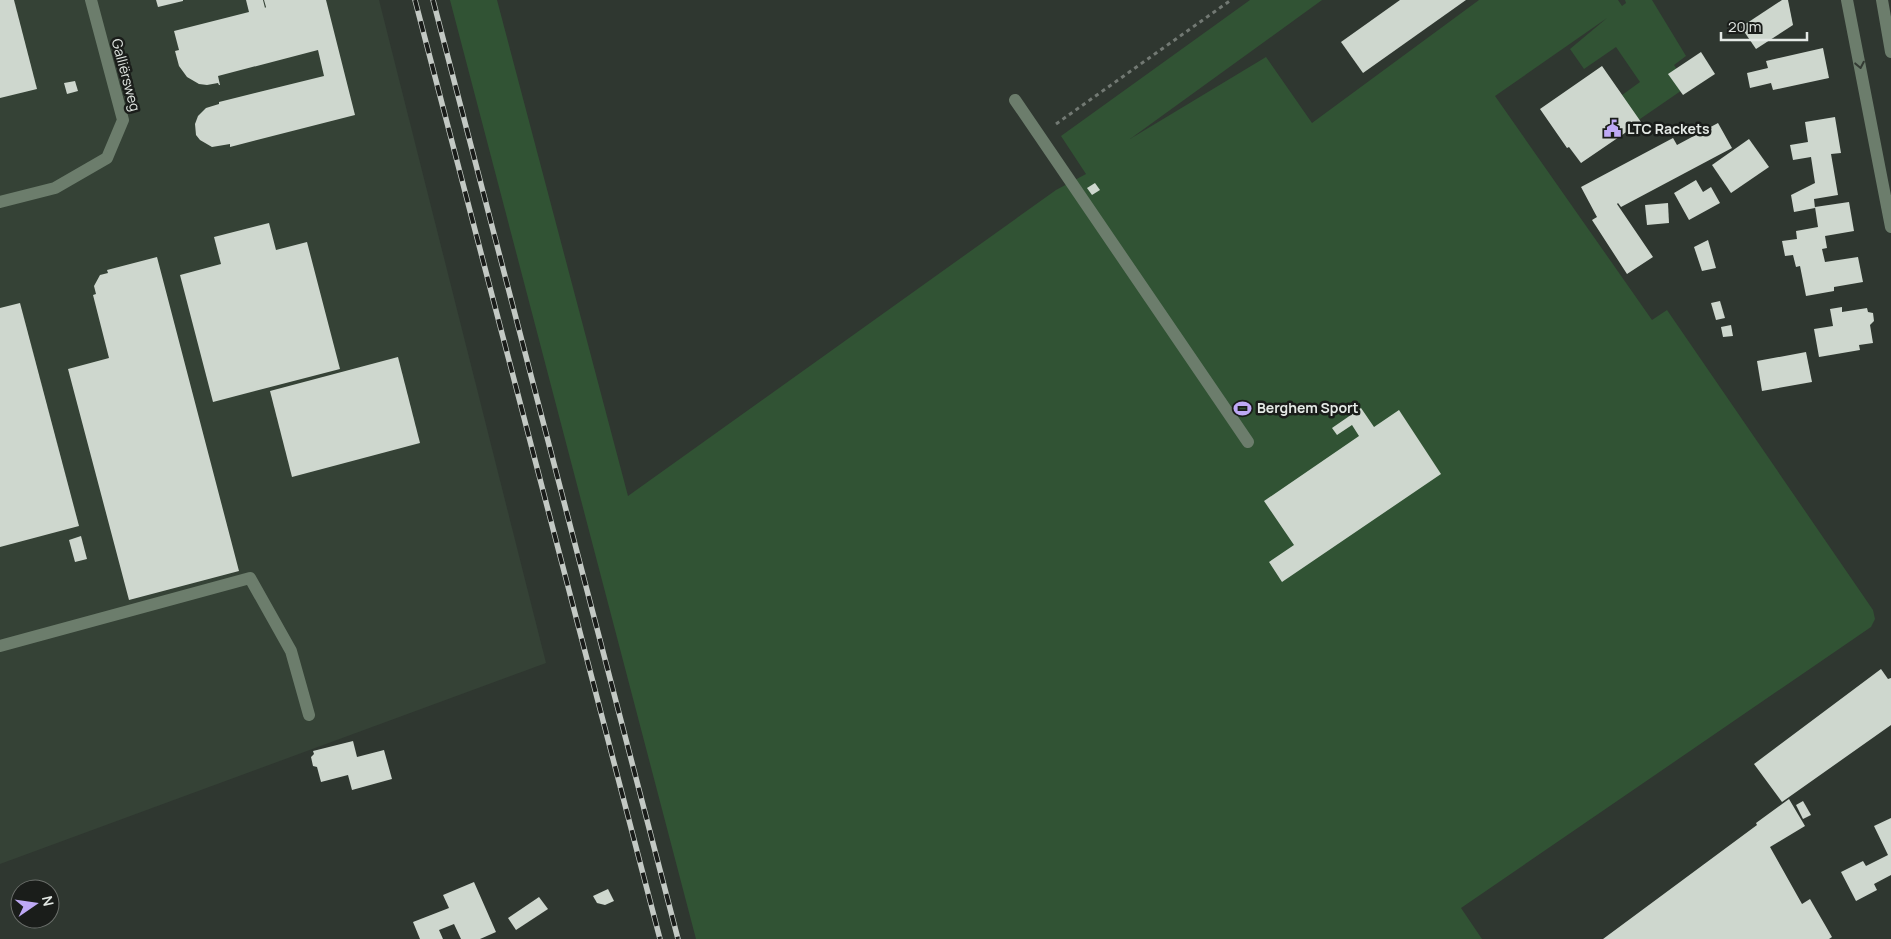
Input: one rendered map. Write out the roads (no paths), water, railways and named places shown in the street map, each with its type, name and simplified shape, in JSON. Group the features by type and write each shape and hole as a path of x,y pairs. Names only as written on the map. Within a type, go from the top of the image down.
{"street":[{"name":"Galliërsweg","path":"0,202 55,188 107,158 123,120 91,0"},
{"path":"1847,0 1891,227"},
{"path":"1882,0 1891,52"},
{"path":"1016,100 1248,442"},
{"path":"0,646 250,578 291,651 309,715"}],"railway":[{"path":"415,0 660,939"},
{"path":"433,0 678,939"}],"place":[{"name":"LTC Rackets","path":"1613,129"},
{"name":"Berghem Sport","path":"1243,408"}]}
